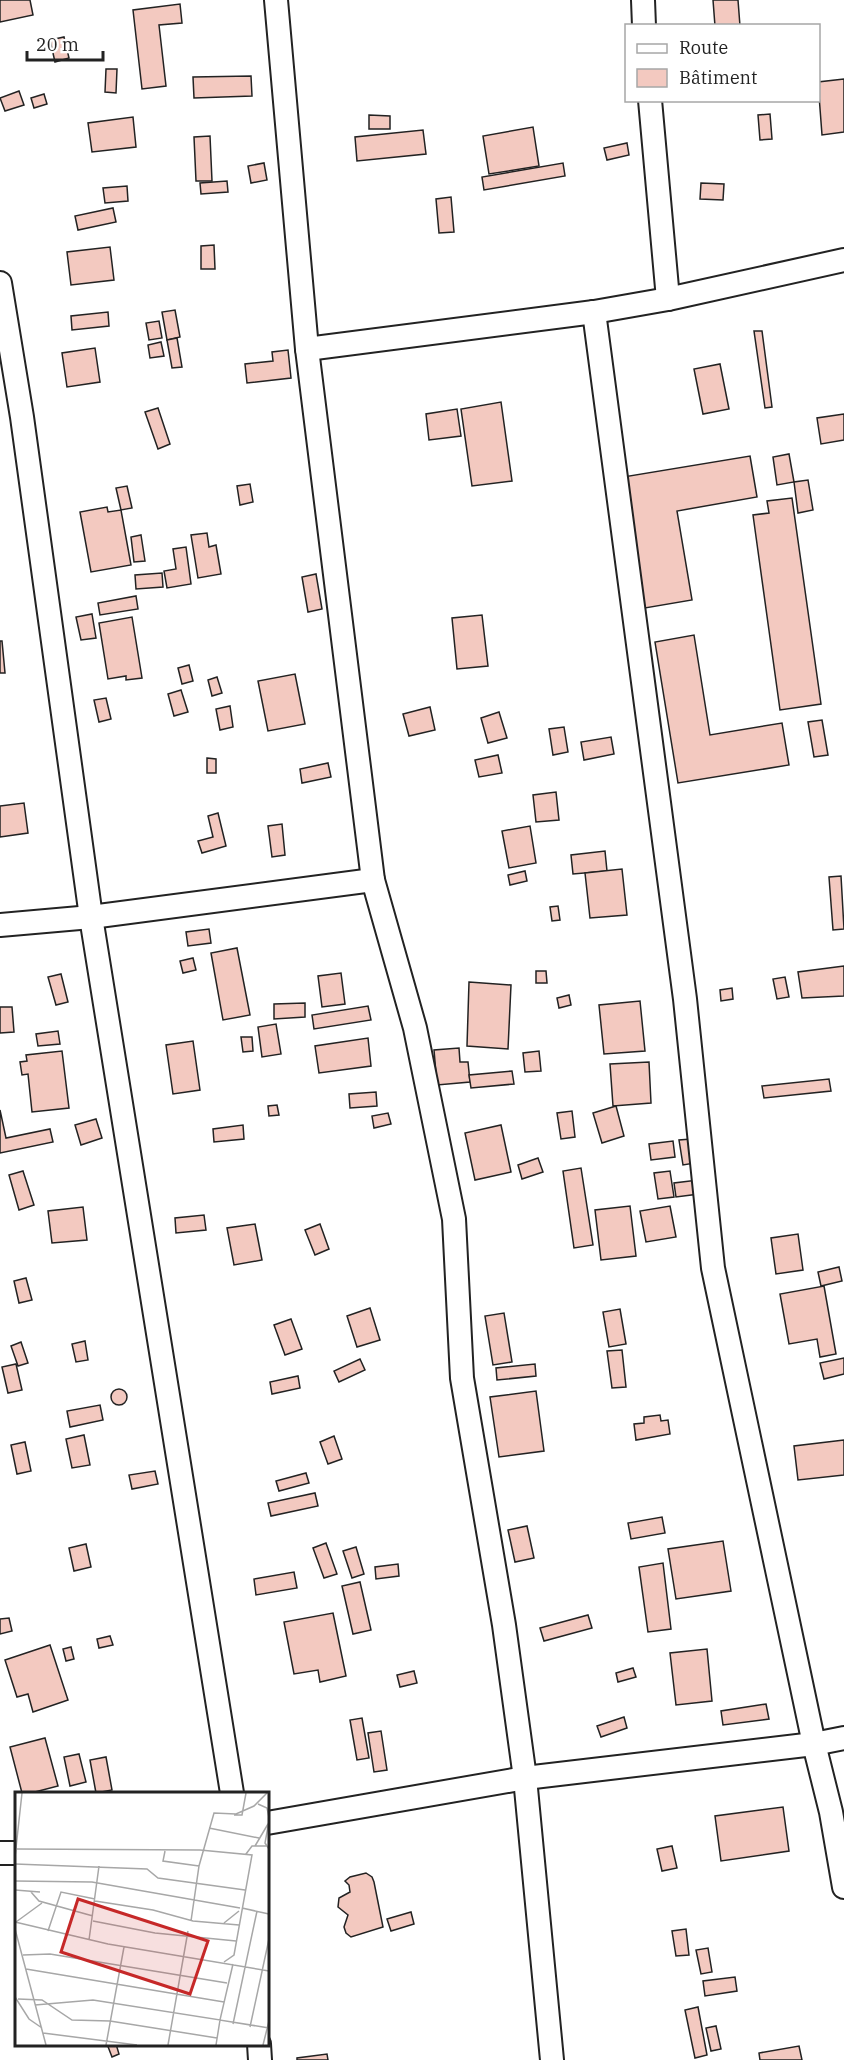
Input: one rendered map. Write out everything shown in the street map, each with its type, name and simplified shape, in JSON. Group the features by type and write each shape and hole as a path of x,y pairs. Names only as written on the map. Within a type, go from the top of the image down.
{"street":[{"path":"276,0 307,349 374,880 415,1028 454,1219 462,1378 504,1625 525,1778 552,2060"},
{"path":"643,0 644,24"},
{"path":"650,102 668,299"},
{"path":"307,349 594,312 668,299 844,260"},
{"path":"0,283 22,417 91,917 232,1792"},
{"path":"594,312 685,999 713,1269 814,1744 831,1812 844,1887"},
{"path":"0,925 91,917 374,880"},
{"path":"268,1823 525,1778 814,1744 844,1738"},
{"path":"259,2045 260,2060"}],"building":[{"path":"0,0 30,0 33,15 0,22"},
{"path":"713,0 738,0 740,24 715,24"},
{"path":"180,4 182,23 159,25 166,86 142,89 133,10"},
{"path":"64,37 69,58 55,62 50,40"},
{"path":"106,69 117,69 116,93 105,92"},
{"path":"251,76 252,96 194,98 193,77"},
{"path":"844,79 844,132 822,135 820,82"},
{"path":"19,91 24,105 5,111 0,98"},
{"path":"44,94 47,104 34,108 31,98"},
{"path":"770,114 772,139 760,140 758,115"},
{"path":"369,115 390,116 390,129 369,129"},
{"path":"133,117 136,147 92,152 88,123"},
{"path":"533,127 539,166 489,174 483,136"},
{"path":"423,130 426,154 357,161 355,137"},
{"path":"210,136 212,181 196,181 194,137"},
{"path":"627,143 629,155 607,160 604,148"},
{"path":"264,163 267,180 251,183 248,166"},
{"path":"563,163 565,176 484,190 482,177"},
{"path":"227,181 228,192 201,194 200,183"},
{"path":"701,183 724,184 723,200 700,199"},
{"path":"127,186 128,201 105,203 103,188"},
{"path":"451,197 454,232 439,233 436,199"},
{"path":"113,208 116,222 78,230 75,216"},
{"path":"214,245 215,269 201,269 201,246"},
{"path":"110,247 114,280 71,285 67,252"},
{"path":"175,310 180,337 167,340 162,312"},
{"path":"108,312 109,326 72,330 71,316"},
{"path":"159,321 162,338 149,340 146,323"},
{"path":"754,331 762,331 772,407 765,408"},
{"path":"177,338 182,367 172,368 167,340"},
{"path":"161,342 164,356 150,358 148,345"},
{"path":"95,348 100,382 67,387 62,353"},
{"path":"288,350 291,378 247,383 245,364 273,361 272,352"},
{"path":"720,364 729,409 703,414 694,369"},
{"path":"501,402 512,481 472,486 461,409"},
{"path":"158,408 170,444 158,449 145,412"},
{"path":"457,409 461,436 429,440 426,414"},
{"path":"844,414 844,440 821,444 817,418"},
{"path":"789,454 794,482 777,485 773,457"},
{"path":"750,456 757,497 677,511 692,600 645,608 623,477"},
{"path":"808,480 813,510 798,513 794,482"},
{"path":"250,484 253,502 240,505 237,486"},
{"path":"127,486 132,508 121,510 116,488"},
{"path":"792,498 821,704 780,710 753,515 769,513 767,501"},
{"path":"107,507 108,512 121,510 131,565 91,572 80,512"},
{"path":"207,533 209,547 216,545 221,574 198,578 191,535"},
{"path":"141,535 145,561 134,562 131,537"},
{"path":"186,547 191,584 167,588 164,571 176,569 173,549"},
{"path":"162,573 163,587 136,589 135,575"},
{"path":"316,574 322,609 308,612 302,577"},
{"path":"136,596 138,609 100,615 98,603"},
{"path":"92,614 96,638 81,640 76,617"},
{"path":"482,615 488,666 457,669 452,618"},
{"path":"132,617 142,678 126,680 126,676 108,679 99,623"},
{"path":"694,635 710,735 782,723 789,765 678,783 655,642"},
{"path":"0,641 2,641 5,673 0,673"},
{"path":"189,665 193,681 182,684 178,668"},
{"path":"295,674 305,724 268,731 258,681"},
{"path":"217,677 222,693 212,696 208,680"},
{"path":"181,690 188,712 174,716 168,694"},
{"path":"106,698 111,719 99,722 94,700"},
{"path":"230,706 233,727 220,730 216,709"},
{"path":"430,707 435,730 409,736 403,714"},
{"path":"499,712 507,738 488,743 481,718"},
{"path":"822,720 828,755 814,757 808,722"},
{"path":"564,727 568,752 553,755 549,729"},
{"path":"611,737 614,754 584,760 581,742"},
{"path":"498,755 502,773 479,777 475,760"},
{"path":"207,758 216,759 216,773 207,773"},
{"path":"328,763 331,777 302,783 300,769"},
{"path":"556,792 559,820 536,822 533,795"},
{"path":"24,803 28,833 0,837 0,806"},
{"path":"218,813 226,846 202,853 198,841 213,837 208,816"},
{"path":"282,824 285,855 272,857 268,826"},
{"path":"530,826 536,863 509,868 502,831"},
{"path":"605,851 607,871 573,874 571,855"},
{"path":"622,869 627,915 590,918 585,873"},
{"path":"525,871 527,881 510,885 508,875"},
{"path":"841,876 844,929 833,930 829,877"},
{"path":"558,906 560,920 552,921 550,907"},
{"path":"209,929 211,943 188,946 186,932"},
{"path":"237,948 250,1015 223,1020 211,953"},
{"path":"193,958 196,970 183,973 180,961"},
{"path":"844,966 844,996 802,998 798,972"},
{"path":"536,971 546,971 547,983 536,983"},
{"path":"341,973 345,1004 322,1007 318,976"},
{"path":"61,974 68,1002 56,1005 48,977"},
{"path":"785,977 789,997 777,999 773,979"},
{"path":"469,982 511,985 508,1049 467,1046"},
{"path":"732,988 733,999 721,1001 720,990"},
{"path":"569,995 571,1005 559,1008 557,998"},
{"path":"640,1001 645,1051 604,1054 599,1005"},
{"path":"305,1003 305,1017 274,1019 274,1004"},
{"path":"368,1006 371,1020 314,1029 312,1015"},
{"path":"0,1007 12,1007 14,1032 0,1033"},
{"path":"276,1024 281,1054 262,1057 258,1027"},
{"path":"58,1031 60,1044 38,1046 36,1034"},
{"path":"241,1037 252,1037 253,1051 243,1052"},
{"path":"368,1038 371,1066 319,1073 315,1046"},
{"path":"193,1041 200,1090 173,1094 166,1045"},
{"path":"459,1048 460,1062 468,1062 470,1082 437,1085 434,1050"},
{"path":"62,1051 69,1108 32,1112 28,1074 22,1075 20,1062 27,1061 26,1055"},
{"path":"539,1051 541,1071 525,1072 523,1053"},
{"path":"649,1062 651,1103 613,1106 610,1064"},
{"path":"512,1071 514,1084 471,1088 469,1075"},
{"path":"829,1079 831,1091 764,1098 762,1086"},
{"path":"376,1092 377,1106 350,1108 349,1094"},
{"path":"277,1105 279,1115 269,1116 268,1106"},
{"path":"616,1106 624,1136 602,1143 593,1113"},
{"path":"0,1110 6,1138 50,1129 53,1142 0,1153"},
{"path":"572,1111 575,1137 561,1139 557,1113"},
{"path":"388,1113 391,1124 374,1128 372,1116"},
{"path":"96,1119 102,1138 81,1145 75,1125"},
{"path":"243,1125 244,1139 214,1142 213,1129"},
{"path":"501,1125 511,1172 475,1180 465,1133"},
{"path":"691,1139 695,1163 683,1165 679,1140"},
{"path":"673,1141 675,1157 651,1160 649,1144"},
{"path":"538,1158 543,1172 522,1179 518,1165"},
{"path":"581,1168 593,1245 574,1248 563,1171"},
{"path":"23,1171 34,1205 19,1210 9,1175"},
{"path":"670,1171 674,1197 658,1199 654,1173"},
{"path":"698,1180 699,1194 676,1197 674,1183"},
{"path":"630,1206 636,1256 601,1260 595,1210"},
{"path":"670,1206 676,1237 646,1242 640,1211"},
{"path":"83,1207 87,1240 52,1243 48,1211"},
{"path":"204,1215 206,1230 176,1233 175,1218"},
{"path":"255,1224 262,1260 234,1265 227,1228"},
{"path":"320,1224 329,1249 315,1255 305,1230"},
{"path":"798,1234 803,1270 776,1274 771,1238"},
{"path":"839,1267 842,1281 821,1286 818,1272"},
{"path":"26,1278 32,1300 19,1303 14,1281"},
{"path":"824,1286 836,1354 820,1357 817,1339 789,1344 780,1294"},
{"path":"370,1308 380,1340 357,1347 347,1316"},
{"path":"620,1309 626,1344 609,1347 603,1312"},
{"path":"504,1313 512,1362 493,1365 485,1316"},
{"path":"291,1319 302,1349 285,1355 274,1325"},
{"path":"85,1341 88,1360 76,1362 72,1344"},
{"path":"21,1342 28,1363 18,1366 11,1346"},
{"path":"622,1350 626,1387 612,1388 607,1351"},
{"path":"844,1358 844,1374 824,1379 820,1363"},
{"path":"360,1359 365,1370 339,1382 334,1371"},
{"path":"16,1364 22,1390 8,1393 2,1367"},
{"path":"535,1364 536,1376 497,1380 496,1368"},
{"path":"298,1376 300,1388 272,1394 270,1382"},
{"path":"116,1389 122,1389 127,1397 125,1403 116,1405 111,1400 111,1394"},
{"path":"536,1391 544,1451 499,1457 490,1397"},
{"path":"100,1405 103,1420 70,1427 67,1411"},
{"path":"660,1415 661,1421 668,1420 670,1434 636,1440 634,1424 644,1423 644,1417"},
{"path":"84,1435 90,1465 72,1468 66,1439"},
{"path":"334,1436 342,1459 328,1464 320,1442"},
{"path":"844,1440 844,1475 798,1480 794,1446"},
{"path":"25,1442 31,1471 17,1474 11,1445"},
{"path":"155,1471 158,1484 132,1489 129,1475"},
{"path":"306,1473 309,1483 279,1491 276,1481"},
{"path":"315,1493 318,1506 271,1516 268,1503"},
{"path":"662,1517 665,1533 631,1539 628,1523"},
{"path":"527,1526 534,1558 515,1562 508,1530"},
{"path":"723,1541 731,1591 676,1599 668,1549"},
{"path":"326,1543 337,1574 324,1578 313,1548"},
{"path":"86,1544 91,1567 74,1571 69,1548"},
{"path":"356,1547 364,1574 352,1578 343,1551"},
{"path":"663,1563 671,1629 648,1632 639,1567"},
{"path":"398,1564 399,1576 376,1579 375,1567"},
{"path":"294,1572 297,1588 256,1595 254,1579"},
{"path":"360,1582 371,1630 353,1634 342,1586"},
{"path":"333,1613 346,1676 320,1682 318,1670 294,1674 284,1622"},
{"path":"588,1615 592,1628 544,1641 540,1628"},
{"path":"9,1618 12,1631 0,1634 0,1619"},
{"path":"110,1636 113,1645 99,1648 97,1639"},
{"path":"50,1645 68,1700 33,1712 28,1694 17,1697 5,1660"},
{"path":"71,1647 74,1659 66,1661 63,1649"},
{"path":"707,1649 712,1701 676,1705 670,1653"},
{"path":"633,1668 636,1677 618,1682 616,1673"},
{"path":"414,1671 417,1683 400,1687 397,1675"},
{"path":"766,1704 769,1719 723,1725 721,1711"},
{"path":"624,1717 627,1728 601,1737 597,1726"},
{"path":"362,1718 369,1758 357,1760 350,1720"},
{"path":"381,1731 387,1770 374,1772 368,1733"},
{"path":"45,1738 58,1786 35,1792 22,1792 10,1747"},
{"path":"79,1754 86,1782 70,1786 64,1757"},
{"path":"106,1757 112,1790 96,1792 90,1760"},
{"path":"783,1807 789,1851 721,1861 715,1816"},
{"path":"672,1846 677,1868 662,1871 657,1849"},
{"path":"366,1873 372,1877 374,1882 383,1927 351,1937 346,1933 344,1927 348,1915 338,1907 339,1898 350,1892 349,1885 345,1881 350,1877"},
{"path":"411,1912 414,1924 391,1931 387,1919"},
{"path":"686,1929 689,1955 676,1956 672,1931"},
{"path":"708,1948 712,1972 701,1974 696,1950"},
{"path":"735,1977 737,1991 705,1996 703,1981"},
{"path":"698,2007 707,2055 695,2058 685,2010"},
{"path":"716,2026 721,2049 711,2051 706,2028"},
{"path":"107,2045 116,2045 119,2054 112,2057"},
{"path":"799,2046 802,2060 760,2060 759,2053"},
{"path":"327,2054 328,2060 297,2060 297,2058"}]}
